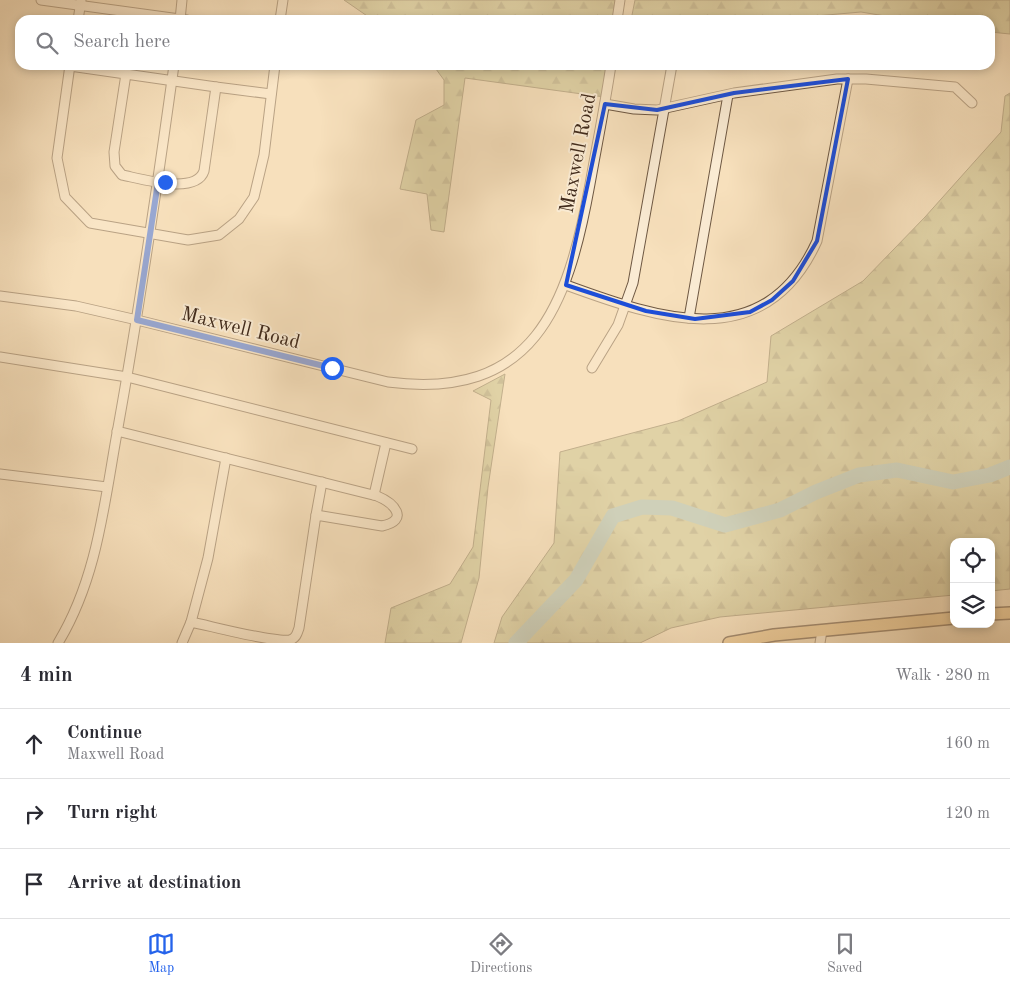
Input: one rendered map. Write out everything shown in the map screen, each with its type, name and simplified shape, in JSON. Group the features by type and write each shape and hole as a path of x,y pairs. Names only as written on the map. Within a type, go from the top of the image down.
{"main road":[{"path":"995,614 1010,613"},
{"path":"730,643 774,635 821,637 950,619"}],"street":[{"path":"41,0 81,3 152,15"},
{"path":"182,0 182,15"},
{"path":"281,15 283,0"},
{"path":"618,15 620,0"},
{"path":"69,70 58,158 65,197 90,223 188,240 219,235 239,219 254,197 264,155 274,70"},
{"path":"98,70 216,88 272,94"},
{"path":"58,643 74,616 96,554 151,234 173,70"},
{"name":"Maxwell Road","path":"0,296 76,306 388,382 428,385 468,380 500,366 519,353 548,322 566,285 574,263 588,198 610,70"},
{"path":"592,368 607,346 625,306 637,266 671,70"},
{"path":"126,74 114,152 115,166 122,175 158,182 194,183 201,178 216,88"},
{"path":"604,104 634,109 664,109 728,95 848,79 955,88 972,103"},
{"path":"566,285 625,306 688,318 722,319 750,312 772,300 793,281 808,261 818,241 848,79"},
{"path":"688,318 728,95"},
{"path":"0,357 127,377 412,450"},
{"path":"117,431 374,495 393,504 397,511 396,518 391,524 382,526 316,515"},
{"path":"374,495 386,443"},
{"path":"182,643 191,622 208,558 226,458"},
{"path":"0,474 107,487"},
{"path":"191,622 274,640 292,640 296,636 322,482"}],"highlighted area":[{"path":"848,79 817,241 793,281 772,300 750,312 695,319 646,311 566,285 605,104 657,110 734,93"}],"green space":[{"path":"344,0 621,0 618,15 366,15"},
{"path":"635,0 1010,0 1010,34 995,32 995,15 879,15 861,12 827,15 632,15"},
{"path":"437,70 608,70 604,97 465,78 444,232 431,230 427,194 400,189 416,120 444,105 444,80"},
{"path":"1010,93 1010,589 995,591 995,538 950,538 950,595 720,617 671,628 640,643 494,643 502,617 554,543 560,452 678,421 767,382 771,336 863,281 925,217 1001,132 1005,96"},
{"path":"505,374 488,487 479,578 461,643 385,643 391,608 450,584 473,547 491,400 473,391"}],"waterway":[{"path":"516,643 576,580 613,516 642,507 672,508 725,525 780,510 816,492 859,475 897,470 953,482 990,475 1010,467"}],"route":[{"path":"165,182 158,182 137,320 332,368"}]}
